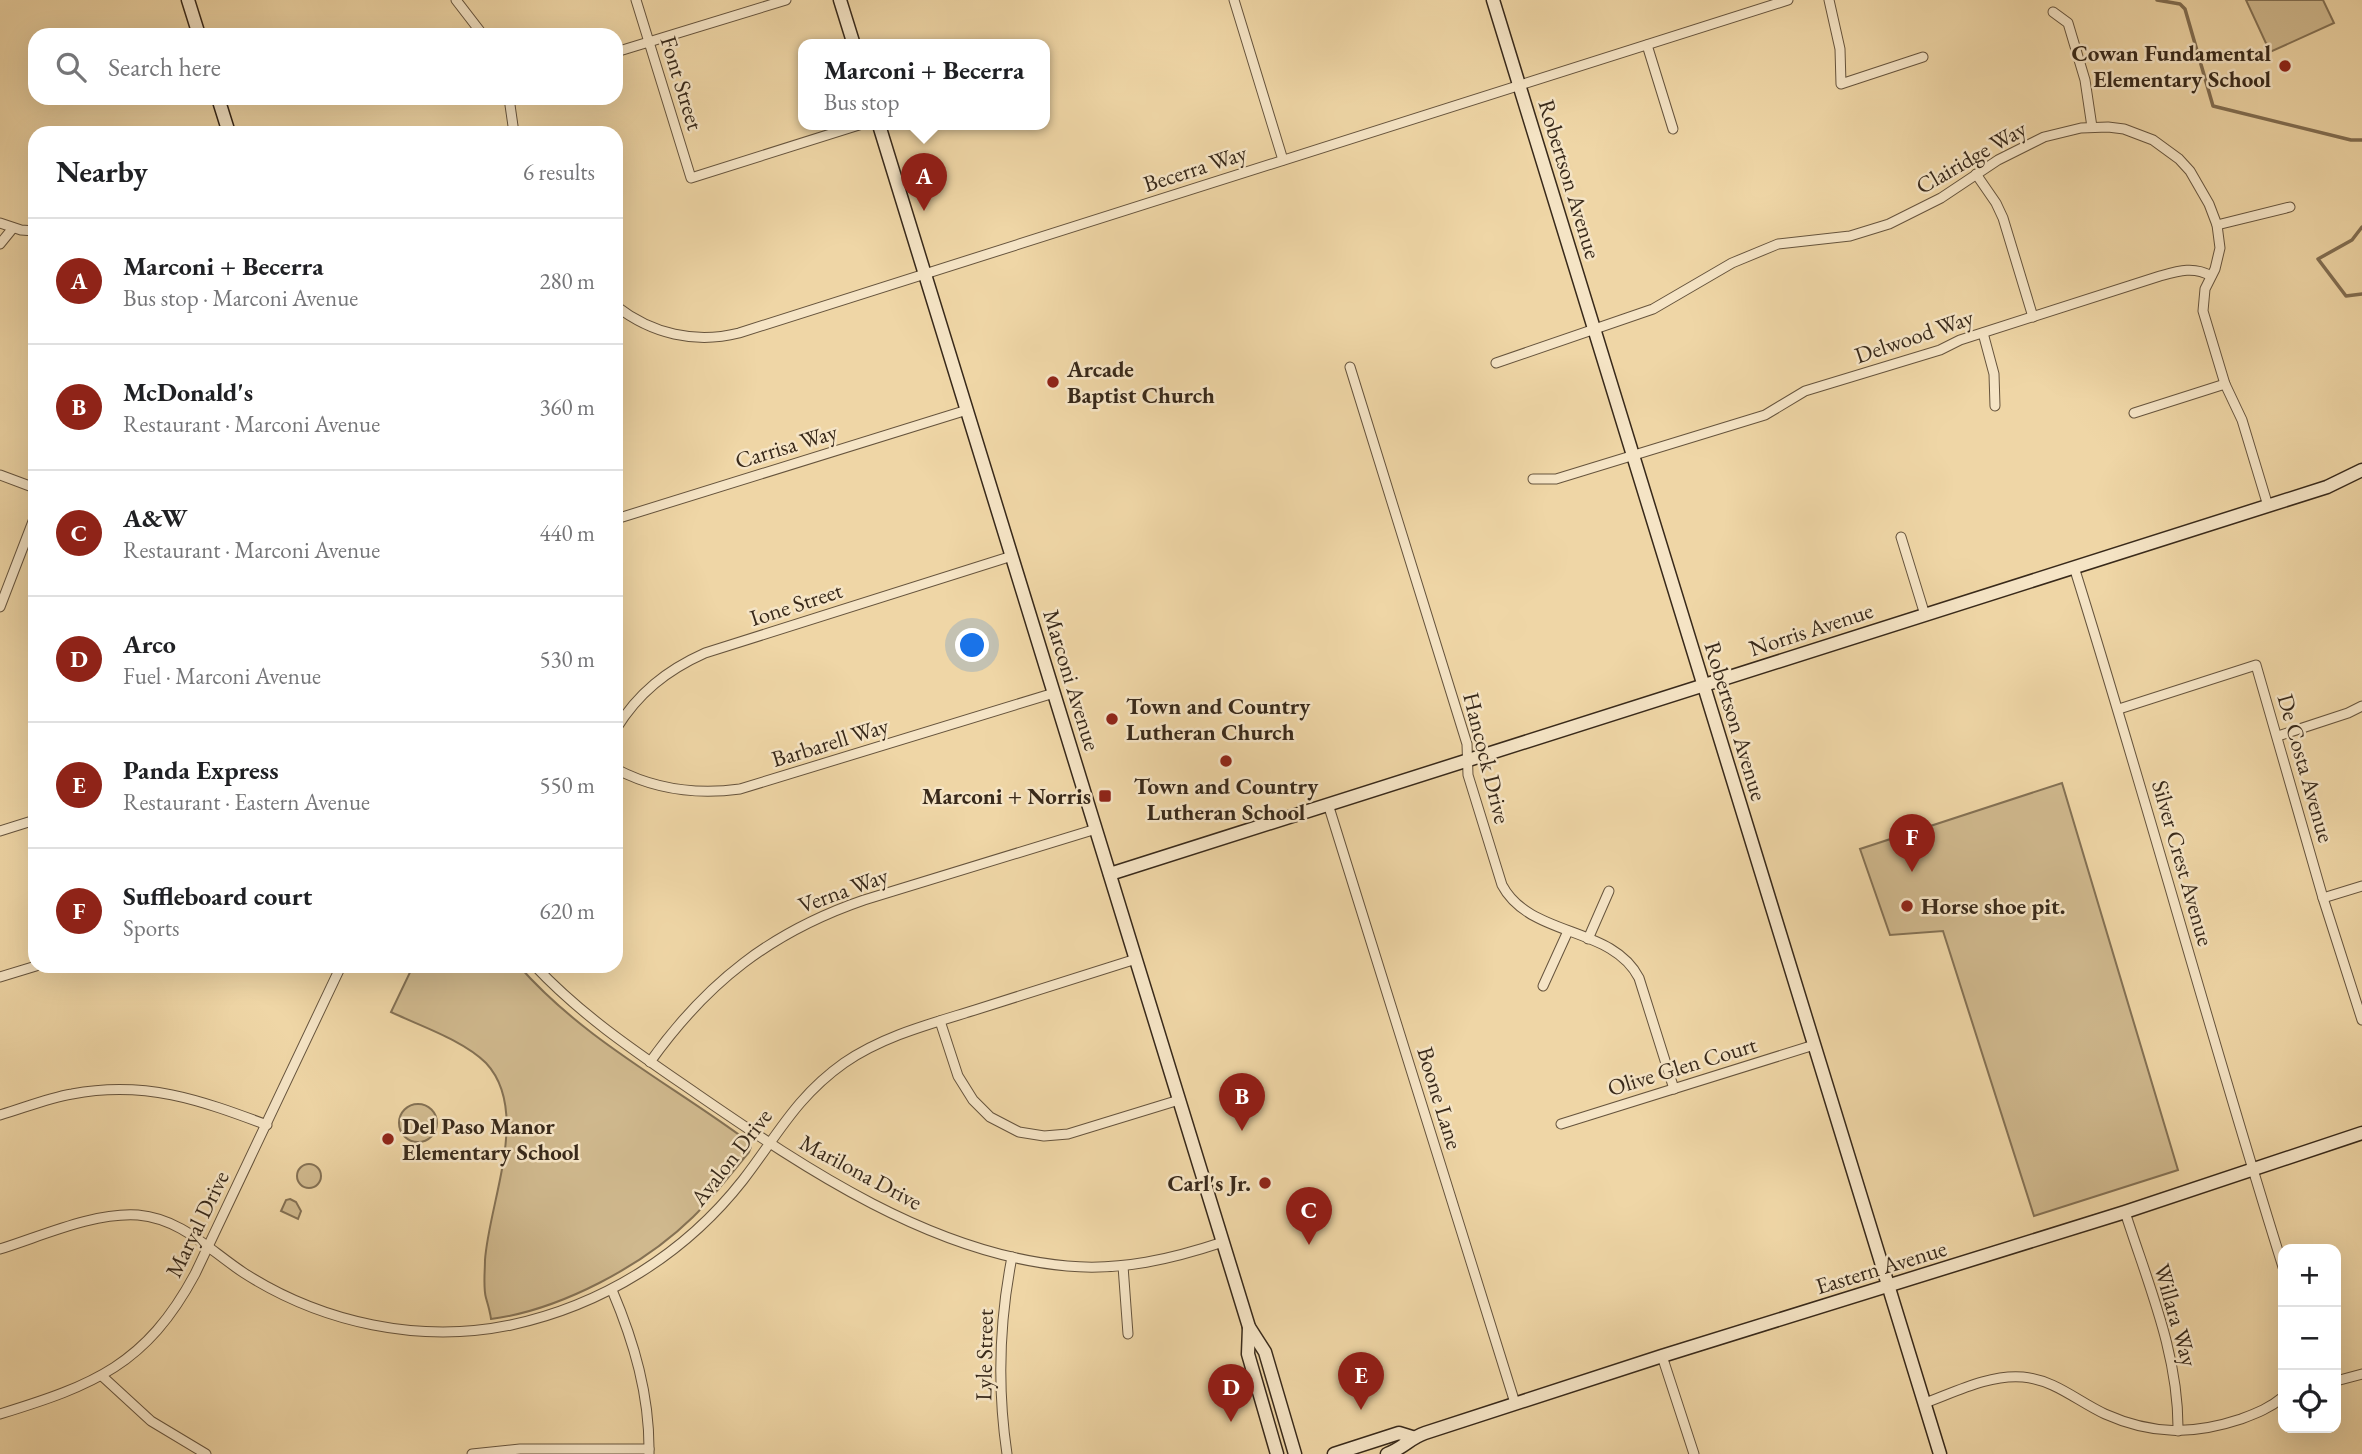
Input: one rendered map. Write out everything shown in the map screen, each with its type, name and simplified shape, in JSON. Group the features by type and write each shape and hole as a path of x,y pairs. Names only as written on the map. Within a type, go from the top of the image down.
{"street":[{"path":"188,0 197,28"},
{"path":"456,0 478,28"},
{"name":"Font Street","path":"636,0 691,178 843,130"},
{"path":"623,50 786,0"},
{"path":"840,0 852,39"},
{"path":"1234,0 1283,160"},
{"name":"Robertson Avenue","path":"1493,0 1940,1454"},
{"name":"Becerra Way","path":"623,310 648,326 668,333 710,337 739,333 1788,0"},
{"path":"1829,0 1840,49 1841,84 1923,57"},
{"path":"2053,12 2068,23 2085,80 2092,127"},
{"path":"1647,45 1673,129"},
{"path":"220,105 227,126"},
{"path":"510,105 513,126"},
{"name":"Clairidge Way","path":"1496,363 1653,309 1732,263 1778,244 1850,236 1889,224 1941,198 1976,174 2044,137 2092,127 2131,131 2167,148 2190,171 2203,190 2217,225 2220,248 2205,289 2203,311 2225,384 2242,420 2268,506"},
{"name":"Marconi Avenue","path":"881,130 1249,1327 1265,1352 1295,1454"},
{"path":"1976,174 2003,218 2033,317"},
{"path":"2217,225 2290,207"},
{"path":"0,223 28,230"},
{"path":"0,244 13,228"},
{"name":"Delwood Way","path":"1533,479 1556,479 1765,415 1805,391 2181,271 2196,270 2211,276"},
{"path":"1983,333 1994,374 1995,406"},
{"name":"Hancock Drive","path":"1350,367 1467,744 1468,775 1506,891 1526,912 1621,956 1636,972 1674,1089"},
{"path":"2134,413 2225,384"},
{"name":"Carrisa Way","path":"623,517 967,410"},
{"name":"Norris Avenue","path":"1110,874 2327,487 2362,470"},
{"path":"0,475 28,485"},
{"path":"0,607 28,534"},
{"path":"1901,537 1925,615"},
{"name":"Ione Street","path":"623,717 658,680 705,653 1012,556"},
{"name":"Silver Crest Avenue","path":"2074,567 2119,709 2278,1251"},
{"name":"De Costa Avenue","path":"2119,709 2256,665 2323,898 2362,1020"},
{"name":"Barbarell Way","path":"623,772 643,782 681,791 740,789 1054,693"},
{"path":"2278,736 2362,706"},
{"name":"Boone Lane","path":"1328,804 1515,1404"},
{"path":"0,831 28,822"},
{"name":"Verna Way","path":"650,1062 679,1023 707,993 737,966 789,931 864,900 1096,829"},
{"path":"2323,898 2362,886"},
{"path":"1588,939 1609,891"},
{"path":"1543,986 1568,931"},
{"name":"Avalon Drive","path":"0,1249 97,1219 122,1215 148,1217 173,1224 256,1280 310,1307 354,1321 406,1329 459,1331 500,1327 558,1312 612,1290 659,1261 702,1225 738,1186 803,1098 845,1062 894,1036 1136,959"},
{"path":"0,977 28,968"},
{"name":"Maryal Drive","path":"0,1414 61,1395 102,1376 142,1346 164,1322 183,1296 209,1246 338,973"},
{"name":"Marilona Drive","path":"542,973 596,1024 769,1143 809,1168 890,1211 946,1236 1012,1257 1068,1266 1122,1266 1167,1259 1223,1242"},
{"path":"940,1021 958,1076 969,1095 990,1117 1019,1132 1044,1136 1068,1134 1179,1100"},
{"name":"Olive Glen Court","path":"1561,1124 1814,1045"},
{"path":"0,1115 71,1094 107,1089 143,1090 197,1100 267,1125"},
{"name":"Eastern Avenue","path":"1387,1454 1402,1449 1412,1437 2125,1212 2362,1133"},
{"name":"Willara Way","path":"2125,1212 2171,1356 2178,1406 2178,1432"},
{"name":"Lyle Street","path":"1007,1454 999,1360 1004,1302 1012,1257"},
{"path":"1122,1266 1128,1334"},
{"path":"472,1454 530,1449 649,1451 648,1421 640,1371 626,1322 612,1290"},
{"name":"Marconi Avenue","path":"1249,1327 1248,1354 1277,1454"},
{"path":"1662,1356 1694,1454"},
{"path":"2341,1380 2362,1374"},
{"path":"102,1376 150,1421 206,1454"},
{"path":"1924,1403 2000,1378 2024,1377 2048,1382 2088,1405 2128,1423 2178,1432 2219,1426 2262,1412 2278,1401"},
{"name":"Eastern Avenue","path":"1334,1454 1399,1433 1412,1437"}],"shaded area":[{"path":"2246,0 2323,0 2334,23 2270,52"},
{"path":"2062,783 2178,1170 2034,1216 1943,931 1890,935 1860,849"},
{"path":"410,973 526,973 571,1017 749,1142 751,1147 693,1217 650,1252 572,1296 517,1314 491,1319 485,1289 485,1260 507,1131 505,1106 499,1083 486,1063 466,1047 391,1012"},
{"path":"418,1104 431,1110 437,1123 431,1136 418,1142 405,1136 399,1123 405,1110"},
{"path":"309,1164 317,1168 321,1176 317,1184 309,1188 301,1184 297,1176 301,1168"},
{"path":"286,1200 296,1202 301,1211 298,1219 281,1211"}],"waterway":[{"path":"2157,0 2180,4 2185,9 2213,106 2351,140 2362,140"},
{"path":"2362,227 2352,240 2318,259 2346,296 2362,294"}],"place":[{"name":"Cowan Fundamental Elementary School","path":"2285,66"},
{"name":"Marconi + Becerra","path":"924,211"},
{"name":"Arcade Baptist Church","path":"1053,382"},
{"name":"Town and Country Lutheran Church","path":"1112,719"},
{"name":"Town and Country Lutheran School","path":"1226,761"},
{"name":"Marconi + Norris","path":"1105,796"},
{"name":"Suffleboard court","path":"1912,872"},
{"name":"Horse shoe pit.","path":"1907,906"},
{"name":"McDonald's","path":"1242,1131"},
{"name":"Del Paso Manor Elementary School","path":"388,1139"},
{"name":"Carl's Jr.","path":"1265,1183"},
{"name":"A&W","path":"1309,1245"},
{"name":"Panda Express","path":"1361,1410"},
{"name":"Arco","path":"1231,1422"}]}
